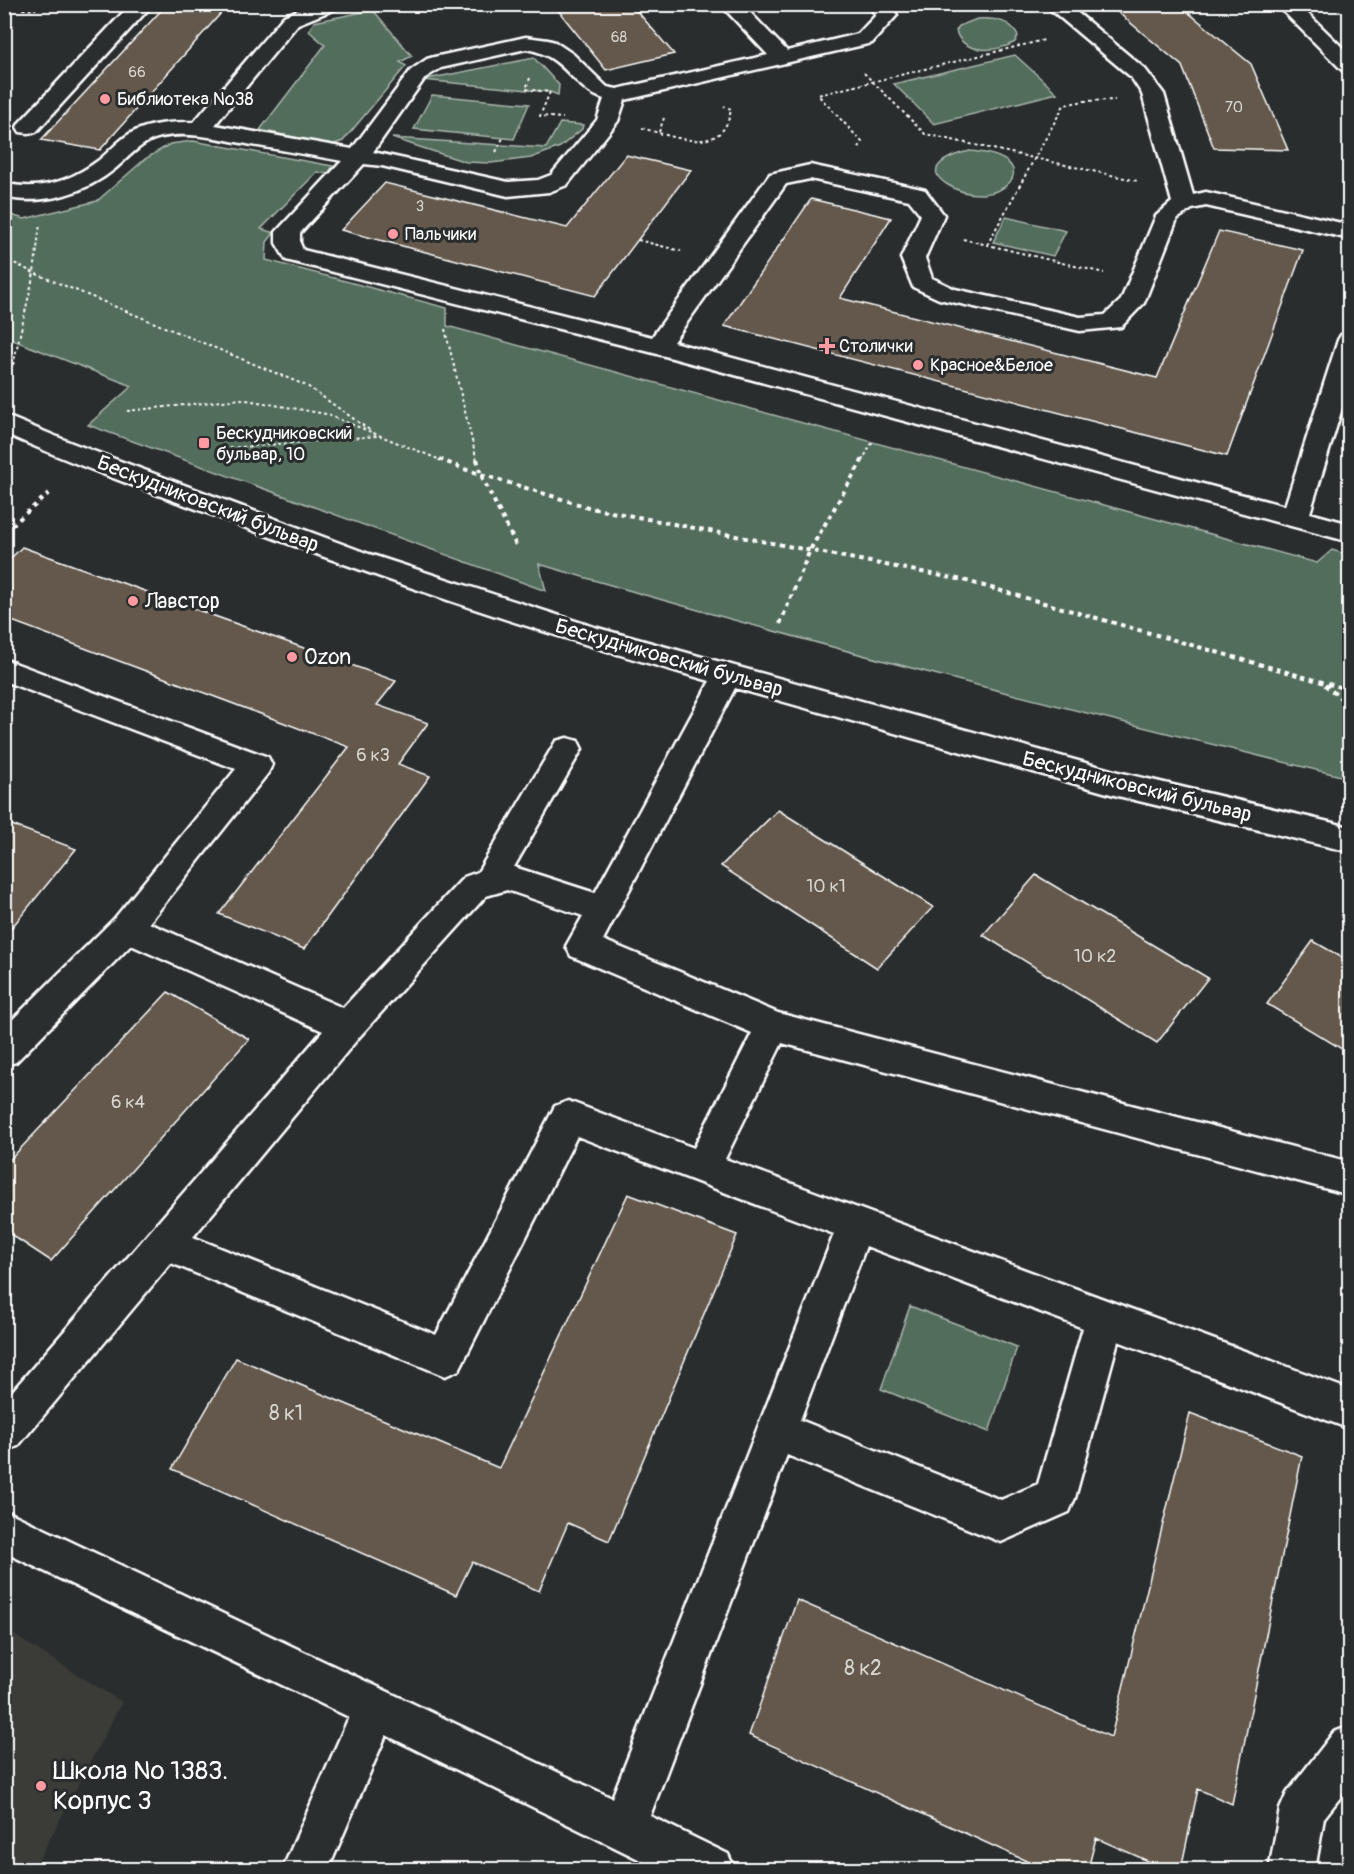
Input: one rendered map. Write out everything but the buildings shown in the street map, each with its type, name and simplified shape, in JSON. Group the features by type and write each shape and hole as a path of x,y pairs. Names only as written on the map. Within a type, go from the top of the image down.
{"street":[{"path":"28,127 143,4"},
{"path":"200,129 284,12 331,4"},
{"path":"730,4 782,57"},
{"path":"878,4 887,15 865,39 616,96 600,91 566,58 548,46 526,43 434,63 418,74 358,158 288,232 288,243 294,255 658,346 1350,533"},
{"path":"1054,4 1138,74 1155,100 1182,197"},
{"path":"1286,4 1350,67"},
{"path":"4,190 31,195 70,186 104,166 141,137 175,127 200,129 358,158 382,159 508,189 541,187 559,180 564,174 607,121 616,96"},
{"path":"658,346 778,179 810,172 917,195 933,215 913,258 921,282 947,294 1080,324 1112,322 1132,303 1167,216 1182,197"},
{"path":"1182,197 1206,200 1350,232"},
{"path":"1296,518 1350,340"},
{"name":"Бескудниковский бульвар","path":"4,423 74,453 360,561 588,636 1118,784 1350,840"},
{"path":"4,669 257,765 126,928 4,1051"},
{"path":"727,676 583,946 773,1026 1350,1179"},
{"path":"488,883 567,749"},
{"path":"4,1432 348,1026 475,886 507,877 602,909"},
{"path":"126,928 348,1026"},
{"path":"703,1167 773,1026"},
{"path":"164,1242 444,1357 568,1117 1350,1410"},
{"path":"624,1826 856,1224"},
{"path":"778,1431 1001,1521 1054,1498 1106,1318"},
{"path":"4,1530 712,1869"},
{"path":"305,1869 376,1707"},
{"path":"1292,1869 1303,1809 1350,1748"}],"path":[{"path":"27,4 23,9 34,10 40,4"},
{"path":"839,178 862,142 818,95 1085,30"},
{"path":"836,45 925,134 1035,158 1182,197"},
{"path":"987,245 1064,105 1084,101 1155,100"},
{"path":"659,132 666,137 687,141 712,139 729,123 730,109 722,106"},
{"path":"499,145 503,138"},
{"path":"13,365 34,273 40,222 31,195"},
{"path":"926,230 1140,282"},
{"path":"4,258 34,273 307,386 379,436"},
{"path":"435,290 481,475 517,547"},
{"path":"127,411 241,399 326,414 481,475 591,508 963,580 1350,690"},
{"path":"780,624 810,550 892,409"},
{"path":"230,448 379,436"},
{"path":"4,527 9,528 49,493"},
{"path":"1322,682 1350,706"}],"shaded area":[{"name":"Школа № 1383. Корпус 3","path":"4,1629 122,1702 34,1869 5,1869"}],"green space":[{"path":"373,10 412,56 400,62 406,66 343,141 332,145 260,130 325,45 309,31 314,22"},
{"path":"977,19 995,19 1011,26 1018,36 1015,42 991,49 974,48 966,44 956,31 959,26"},
{"path":"1015,55 1057,93 934,124 894,84"},
{"path":"534,58 559,85 558,95 550,92 422,80"},
{"path":"432,95 529,104 514,139 414,129"},
{"path":"560,123 583,125 582,129 560,147 531,158 491,163 466,162 392,138 546,148"},
{"path":"193,141 333,166 328,174 317,172 261,229 274,233 267,242 266,260 447,308 447,326 1317,563 1332,550 1349,555 1349,778 943,676 741,622 539,564 546,591 88,425 132,386 5,337 5,213 24,219 97,201 145,159 170,144"},
{"path":"970,151 995,156 1009,164 1013,173 1010,182 1000,190 985,194 967,193 940,179 937,168 941,163 955,155"},
{"path":"1006,217 1066,231 1053,256 993,242"},
{"path":"910,1306 1017,1347 989,1432 881,1389"}],"place":[{"name":"Библиотека №38","path":"105,99"},
{"name":"Пальчики","path":"393,234"},
{"name":"Столички","path":"827,346"},
{"name":"Красное&Белое","path":"918,365"},
{"name":"Бескудниковский бульвар, 10","path":"204,443"},
{"name":"Лавстор","path":"133,601"},
{"name":"Ozon","path":"292,657"},
{"name":"Школа № 1383. Корпус 3","path":"41,1786"}]}
